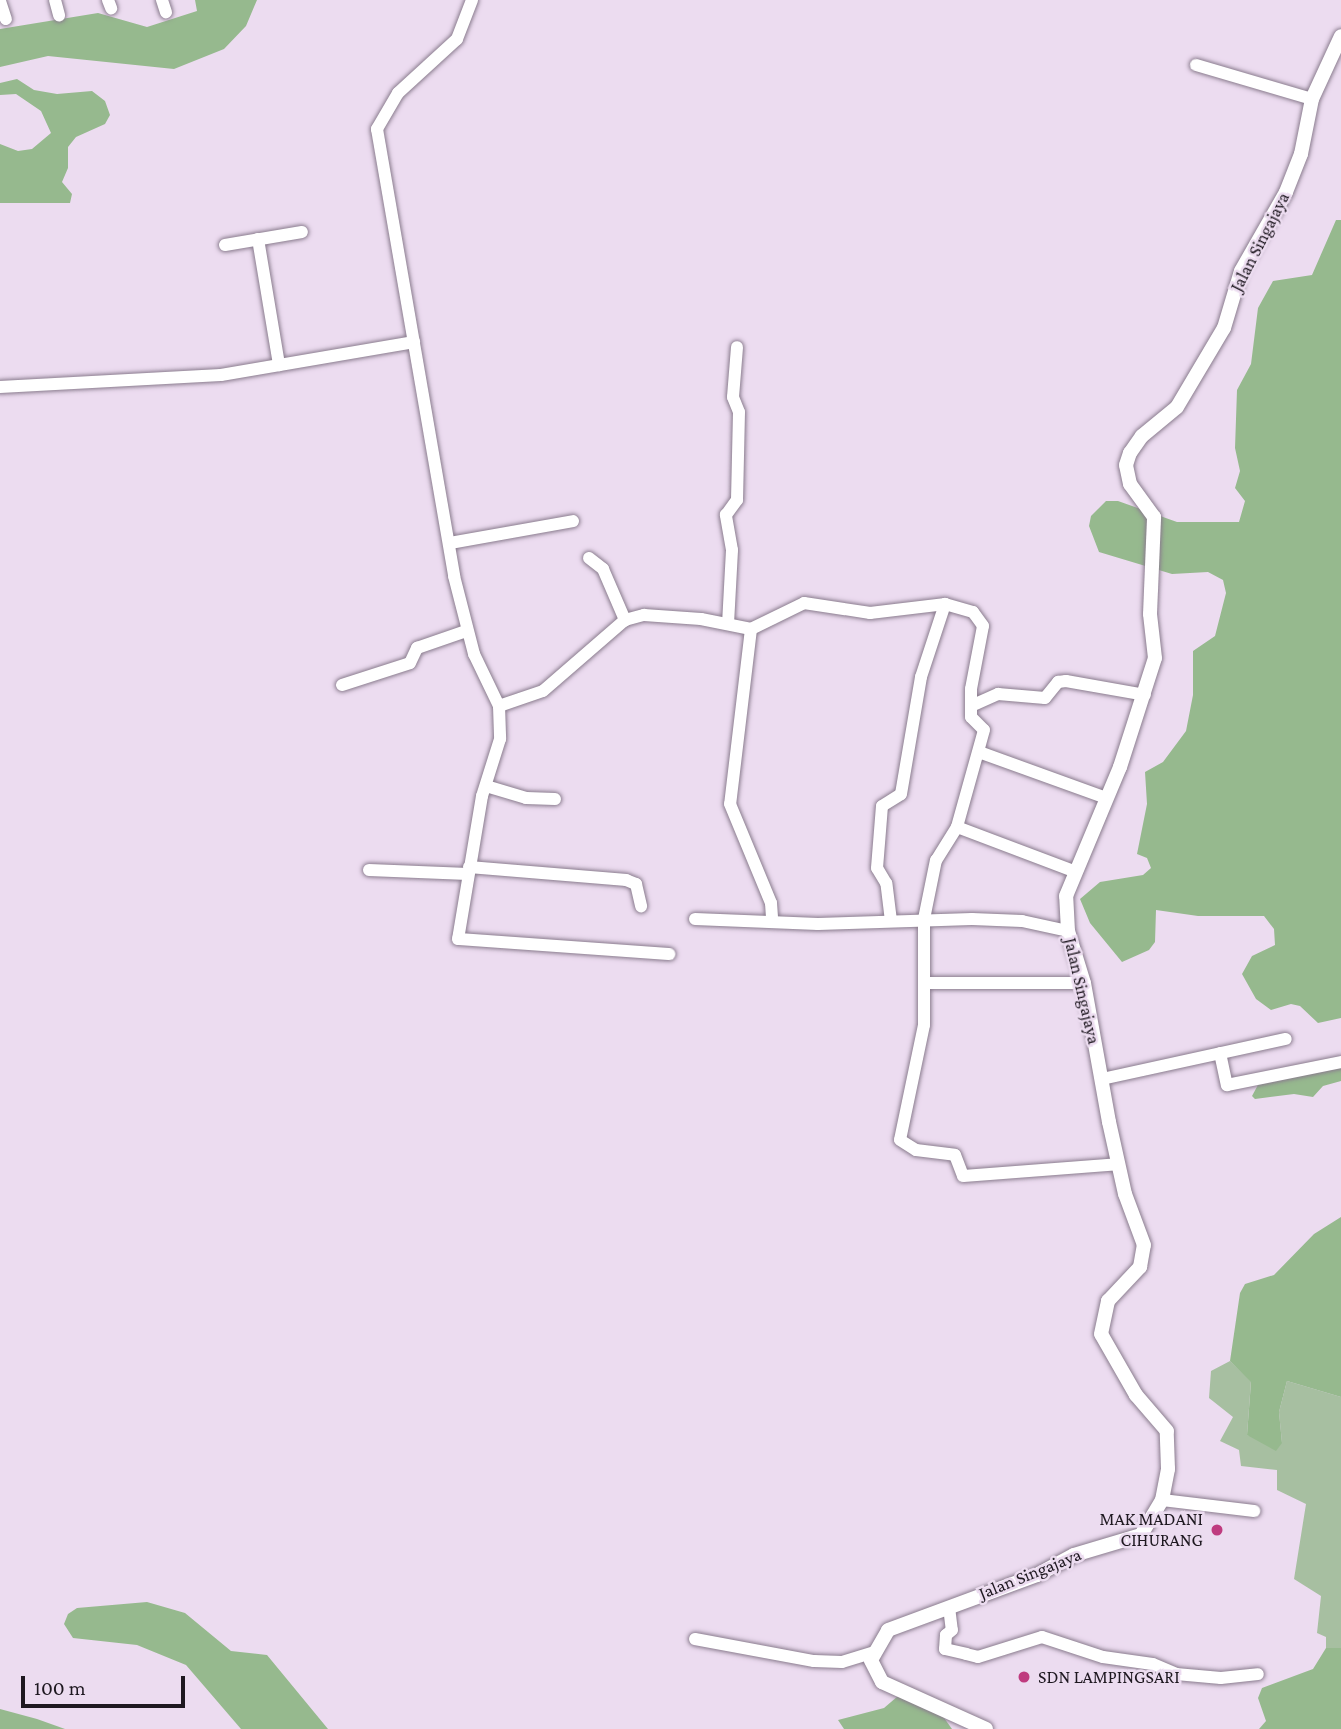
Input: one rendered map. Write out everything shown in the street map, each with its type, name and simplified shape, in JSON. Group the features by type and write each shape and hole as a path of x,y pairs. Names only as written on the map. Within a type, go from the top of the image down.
{"street":[{"path":"55,0 60,15"},
{"path":"472,0 457,39 398,93 377,129 466,631 499,706 499,739 468,870 459,942 669,954"},
{"path":"0,1 6,19"},
{"name":"Jalan Singajaya","path":"874,1652 888,1630 1037,1575 1074,1555 1141,1535 1162,1500 1168,1469 1167,1431 1136,1395 1101,1334 1108,1301 1140,1266 1144,1254 1140,1225 1125,1194 1118,1164 1084,983 1068,931 1066,896 1106,798 1155,658 1150,614 1154,517 1130,484 1126,465 1142,436 1177,407 1224,328 1241,271 1291,180 1312,99 1341,36"},
{"path":"1196,65 1312,99"},
{"path":"225,244 302,232"},
{"path":"258,239 279,365"},
{"path":"0,387 167,379 279,365 414,342"},
{"path":"727,624 732,550 726,515 737,500 739,412 733,397 737,347"},
{"path":"450,543 573,521"},
{"path":"589,558 603,569 625,620"},
{"path":"499,706 543,691 625,620 658,615 751,629 804,603 870,613 945,604 973,612 983,626 971,706 972,720 984,727 957,827 938,850 924,919 923,1025 900,1140 905,1145 955,1155 959,1174 971,1177 1118,1164"},
{"path":"891,921 886,883 877,868 882,806 901,794 918,688 945,604"},
{"path":"751,629 730,804 771,902 772,919"},
{"path":"342,685 410,663 417,648 466,631"},
{"path":"971,706 998,694 1045,698 1058,682 1066,681 1144,695"},
{"path":"979,752 1106,798"},
{"path":"486,786 526,797 555,799"},
{"path":"957,827 1076,872"},
{"path":"369,870 468,870 626,880 636,884 641,906"},
{"path":"695,919 772,919 818,924 924,919 1021,921 1068,931"},
{"path":"925,983 1084,983"},
{"path":"1102,1079 1286,1040"},
{"path":"1220,1053 1227,1086 1341,1062"},
{"path":"1162,1500 1254,1511"},
{"path":"949,1607 952,1630 946,1635 945,1649 978,1657 1042,1637 1103,1657 1131,1660 1176,1674 1221,1678 1258,1674"},
{"path":"695,1639 814,1661 842,1662 874,1652 872,1669 882,1682 986,1729"}],"green space":[{"path":"195,0 257,0 246,26 224,49 174,69 48,56 0,67 0,29 98,13 147,27 197,11"},
{"path":"17,79 34,90 57,94 92,91 105,101 110,115 105,124 76,137 68,147 68,168 62,182 72,194 70,203 0,203 0,144 18,151 32,149 51,133 41,111 16,94 0,95 0,83"},
{"path":"1336,220 1341,220 1341,1018 1318,1023 1300,1006 1291,1004 1271,1010 1256,999 1242,974 1252,956 1275,945 1274,929 1264,916 1198,916 1156,910 1155,942 1149,950 1122,962 1090,923 1080,899 1100,882 1143,875 1151,868 1147,858 1137,854 1147,804 1145,772 1163,762 1186,731 1193,695 1193,651 1215,636 1226,593 1223,580 1208,572 1172,574 1099,552 1089,526 1091,516 1106,501 1118,501 1177,522 1239,522 1245,501 1235,488 1240,471 1235,448 1237,390 1251,364 1258,308 1273,281 1312,275"},
{"path":"1341,1066 1341,1081 1323,1086 1313,1097 1294,1094 1255,1099 1252,1096 1259,1083"},
{"path":"1341,1217 1341,1397 1287,1381 1279,1412 1282,1443 1276,1451 1247,1435 1251,1382 1230,1361 1240,1293 1245,1284 1274,1275 1314,1234"},
{"path":"1230,1361 1251,1381 1247,1435 1282,1443 1279,1412 1287,1381 1341,1397 1341,1648 1326,1648 1326,1637 1317,1633 1321,1596 1294,1579 1306,1504 1277,1490 1277,1470 1241,1466 1239,1450 1220,1441 1233,1417 1209,1398 1211,1371"},
{"path":"147,1602 185,1613 231,1651 267,1655 328,1729 241,1729 186,1665 137,1645 73,1638 64,1624 68,1614 77,1608"},
{"path":"1326,1648 1341,1648 1341,1729 1259,1729 1266,1721 1258,1698 1262,1688 1313,1669"},
{"path":"898,1696 942,1715 952,1729 844,1729 838,1720 884,1708"},
{"path":"0,1709 37,1719 65,1729 0,1729"}],"place":[{"name":"MAK MADANI CIHURANG","path":"1217,1530"},
{"name":"SDN LAMPINGSARI","path":"1024,1677"}]}
